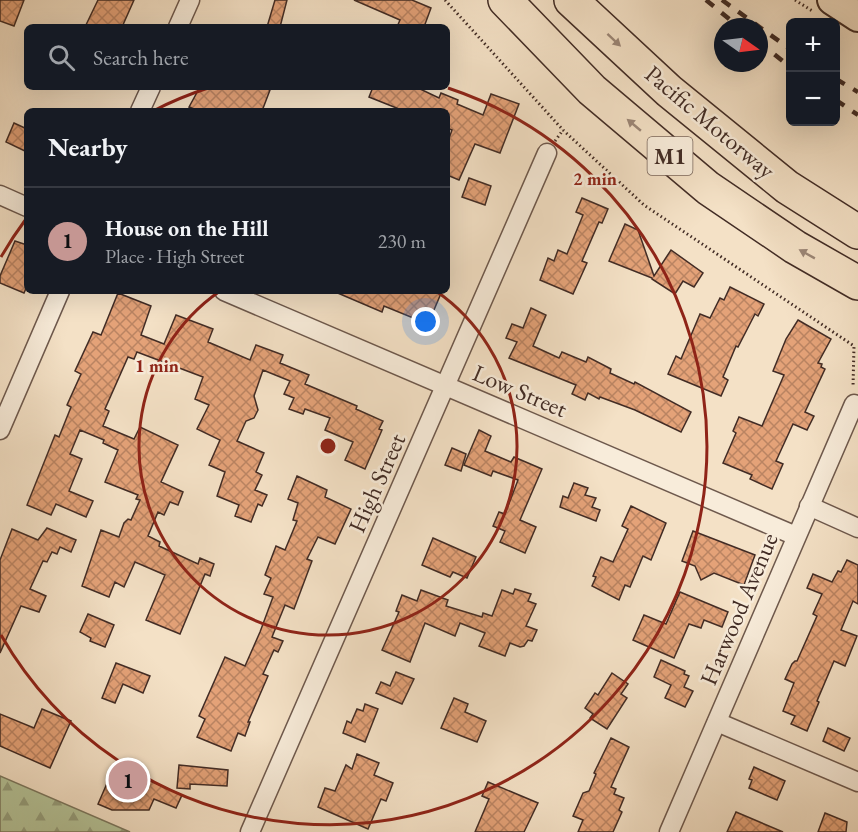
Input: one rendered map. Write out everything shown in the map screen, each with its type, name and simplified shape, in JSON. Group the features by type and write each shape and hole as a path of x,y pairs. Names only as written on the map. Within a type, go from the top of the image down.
{"highway":[{"name":"Pacific Motorway","path":"505,0 592,90 708,188 795,247 858,282"},
{"name":"Pacific Motorway","path":"571,0 669,91 787,188 858,232"}],"main road":[{"path":"832,0 858,17"}],"street":[{"path":"179,24 190,0"},
{"path":"141,108 150,90"},
{"name":"High Street","path":"250,832 546,153"},
{"path":"0,195 24,206"},
{"path":"0,430 59,294"},
{"name":"Low Street","path":"231,294 796,536"},
{"name":"Harwood Avenue","path":"669,832 854,404"},
{"path":"809,506 858,528"},
{"path":"717,722 858,782"}],"path":[{"path":"445,0 563,130 644,205 854,346 852,361 854,404"}],"green space":[{"path":"0,776 130,832 0,832"}],"building":[{"path":"0,0 24,0 14,26 0,21"},
{"path":"98,0 134,0 123,24 86,24"},
{"path":"275,0 287,0 281,24 268,24"},
{"path":"354,0 412,0 431,8 425,24 398,24 400,20"},
{"path":"198,90 270,90 263,108 189,107"},
{"path":"372,90 422,90 439,98 441,93 458,100 457,104 483,115 491,94 519,104 500,153 475,144 459,180 450,176 452,130 450,129 450,108 396,108 369,97"},
{"path":"14,123 24,128 24,151 6,142"},
{"path":"469,178 491,186 485,205 462,197"},
{"path":"582,198 608,209 602,223 599,222 582,261 587,263 573,294 540,280 548,258 554,261 558,250 567,254 583,215 576,212"},
{"path":"625,224 638,230 654,276 671,250 703,273 694,287 683,281 675,294 652,278 609,261"},
{"path":"15,241 24,244 24,293 0,283 0,276"},
{"path":"730,287 764,304 758,316 755,314 738,347 736,346 723,377 728,380 721,396 668,374 676,356 681,359 700,314 710,318 720,298 724,300"},
{"path":"118,294 121,294 151,306 141,335 164,344 176,315 213,329 208,342 250,360 256,345 283,355 280,363 309,375 305,384 357,406 356,409 383,421 379,429 382,430 365,469 345,460 353,442 325,430 330,418 305,409 303,414 289,409 294,398 284,394 290,381 263,370 254,396 258,410 254,418 246,421 237,441 264,453 256,472 262,475 255,490 267,495 262,506 258,504 251,522 235,516 239,505 217,496 225,472 209,465 220,440 197,429 209,405 195,399 203,377 137,352 134,359 128,357 105,409 109,411 103,426 134,439 140,427 178,445 161,482 183,492 178,505 170,502 164,515 158,512 148,536 160,542 159,546 198,564 200,558 214,564 210,576 205,574 180,634 146,620 165,575 135,562 124,587 115,582 109,597 82,586 101,530 119,537 124,523 128,519 131,520 140,500 136,499 138,495 105,482 118,450 103,443 104,440 80,430 70,454 82,459 69,491 93,501 86,517 56,504 51,515 27,505 55,435 59,437 71,407 67,405 81,374 75,371 93,332 101,335"},
{"path":"340,294 441,294 428,324 384,306 382,312"},
{"path":"531,308 546,315 533,346 559,358 562,352 586,362 588,357 611,369 610,373 634,384 635,382 691,412 681,432 635,410 600,397 599,399 588,393 585,400 572,394 576,385 509,358 517,342 506,338 512,324 523,328"},
{"path":"798,320 831,339 818,363 822,364 821,367 825,369 805,412 814,416 807,430 793,424 776,461 783,464 772,489 750,479 752,475 723,463 736,433 733,431 739,417 762,426 784,375 773,371 786,339"},
{"path":"479,430 491,436 485,451 511,462 514,457 542,469 520,520 536,527 525,553 500,542 505,531 493,526 499,512 505,514 518,480 493,471 491,476 464,465"},
{"path":"452,448 466,454 461,471 445,465"},
{"path":"297,476 327,490 325,497 351,509 335,544 318,537 307,559 312,561 294,609 285,605 272,637 283,641 278,652 274,650 263,674 268,676 248,722 250,722 245,736 238,733 231,751 197,737 205,719 199,716 225,657 245,666 260,632 273,597 264,594 271,578 265,575 276,546 285,550 297,521 293,520 298,503 288,499"},
{"path":"574,483 588,488 585,495 596,498 592,507 600,510 596,521 560,507 563,496 568,498"},
{"path":"631,506 666,523 651,560 643,556 630,587 625,585 619,600 592,586 596,577 593,576 601,557 613,562 628,529 622,526"},
{"path":"47,528 76,540 71,552 60,547 57,554 52,552 47,562 43,561 30,589 46,596 39,612 21,606 0,653 0,560 12,529 38,540"},
{"path":"693,531 755,555 744,585 714,573 701,580 695,566 682,561"},
{"path":"433,538 476,557 467,578 453,572 450,577 422,565"},
{"path":"847,560 858,565 858,604 853,601 841,630 857,636 845,666 834,661 807,731 791,724 795,716 783,711 794,683 785,679 792,664 797,661 817,616 813,614 822,594 807,588 813,574 832,582 838,571 841,572"},
{"path":"515,589 531,594 528,601 536,604 526,626 537,630 532,641 528,640 524,646 520,647 510,643 505,656 479,646 485,633 460,623 455,636 425,623 410,662 382,650 399,612 396,611 402,595 417,601 421,590 448,600 446,606 482,617 483,613 492,616 502,590 513,594"},
{"path":"680,592 728,612 722,627 704,620 701,628 689,624 674,658 633,640 644,615 666,624"},
{"path":"88,614 114,625 105,647 90,641 91,638 80,632"},
{"path":"661,660 685,671 684,674 689,676 684,687 693,691 685,707 665,698 671,685 654,677"},
{"path":"116,663 150,676 143,693 123,684 115,703 102,698"},
{"path":"396,672 414,679 402,704 376,693 381,682 390,686"},
{"path":"612,673 628,684 621,694 627,698 607,729 590,718 593,714 585,708 595,693 598,695"},
{"path":"454,698 468,704 465,712 486,721 477,742 441,728"},
{"path":"365,704 378,709 365,742 343,733 347,721 351,723 357,709 363,711"},
{"path":"42,709 71,721 50,768 0,746 0,714 34,728"},
{"path":"828,728 850,738 844,751 823,741"},
{"path":"611,738 629,747 611,787 616,789 614,794 624,798 619,810 622,812 613,832 578,832 583,820 573,816 583,793 589,791 596,774 594,773"},
{"path":"357,754 379,763 374,775 393,783 386,801 381,799 368,829 318,807 325,788 335,791 346,765 352,769"},
{"path":"115,765 182,795 176,808 154,799 149,810 112,810 98,804"},
{"path":"179,765 228,770 227,786 190,784 190,789 177,788"},
{"path":"754,767 785,781 777,800 749,788 752,780 749,779"},
{"path":"488,782 538,803 524,832 475,832 489,799 482,796"},
{"path":"736,812 783,832 727,832"},
{"path":"825,813 847,822 846,832 818,832"}],"railway":[{"path":"706,0 728,18"},
{"path":"722,0 786,46"},
{"path":"768,49 786,64"},
{"path":"840,81 858,92"},
{"path":"840,103 858,115"}],"place":[{"name":"House on the Hill","path":"128,780"}]}
